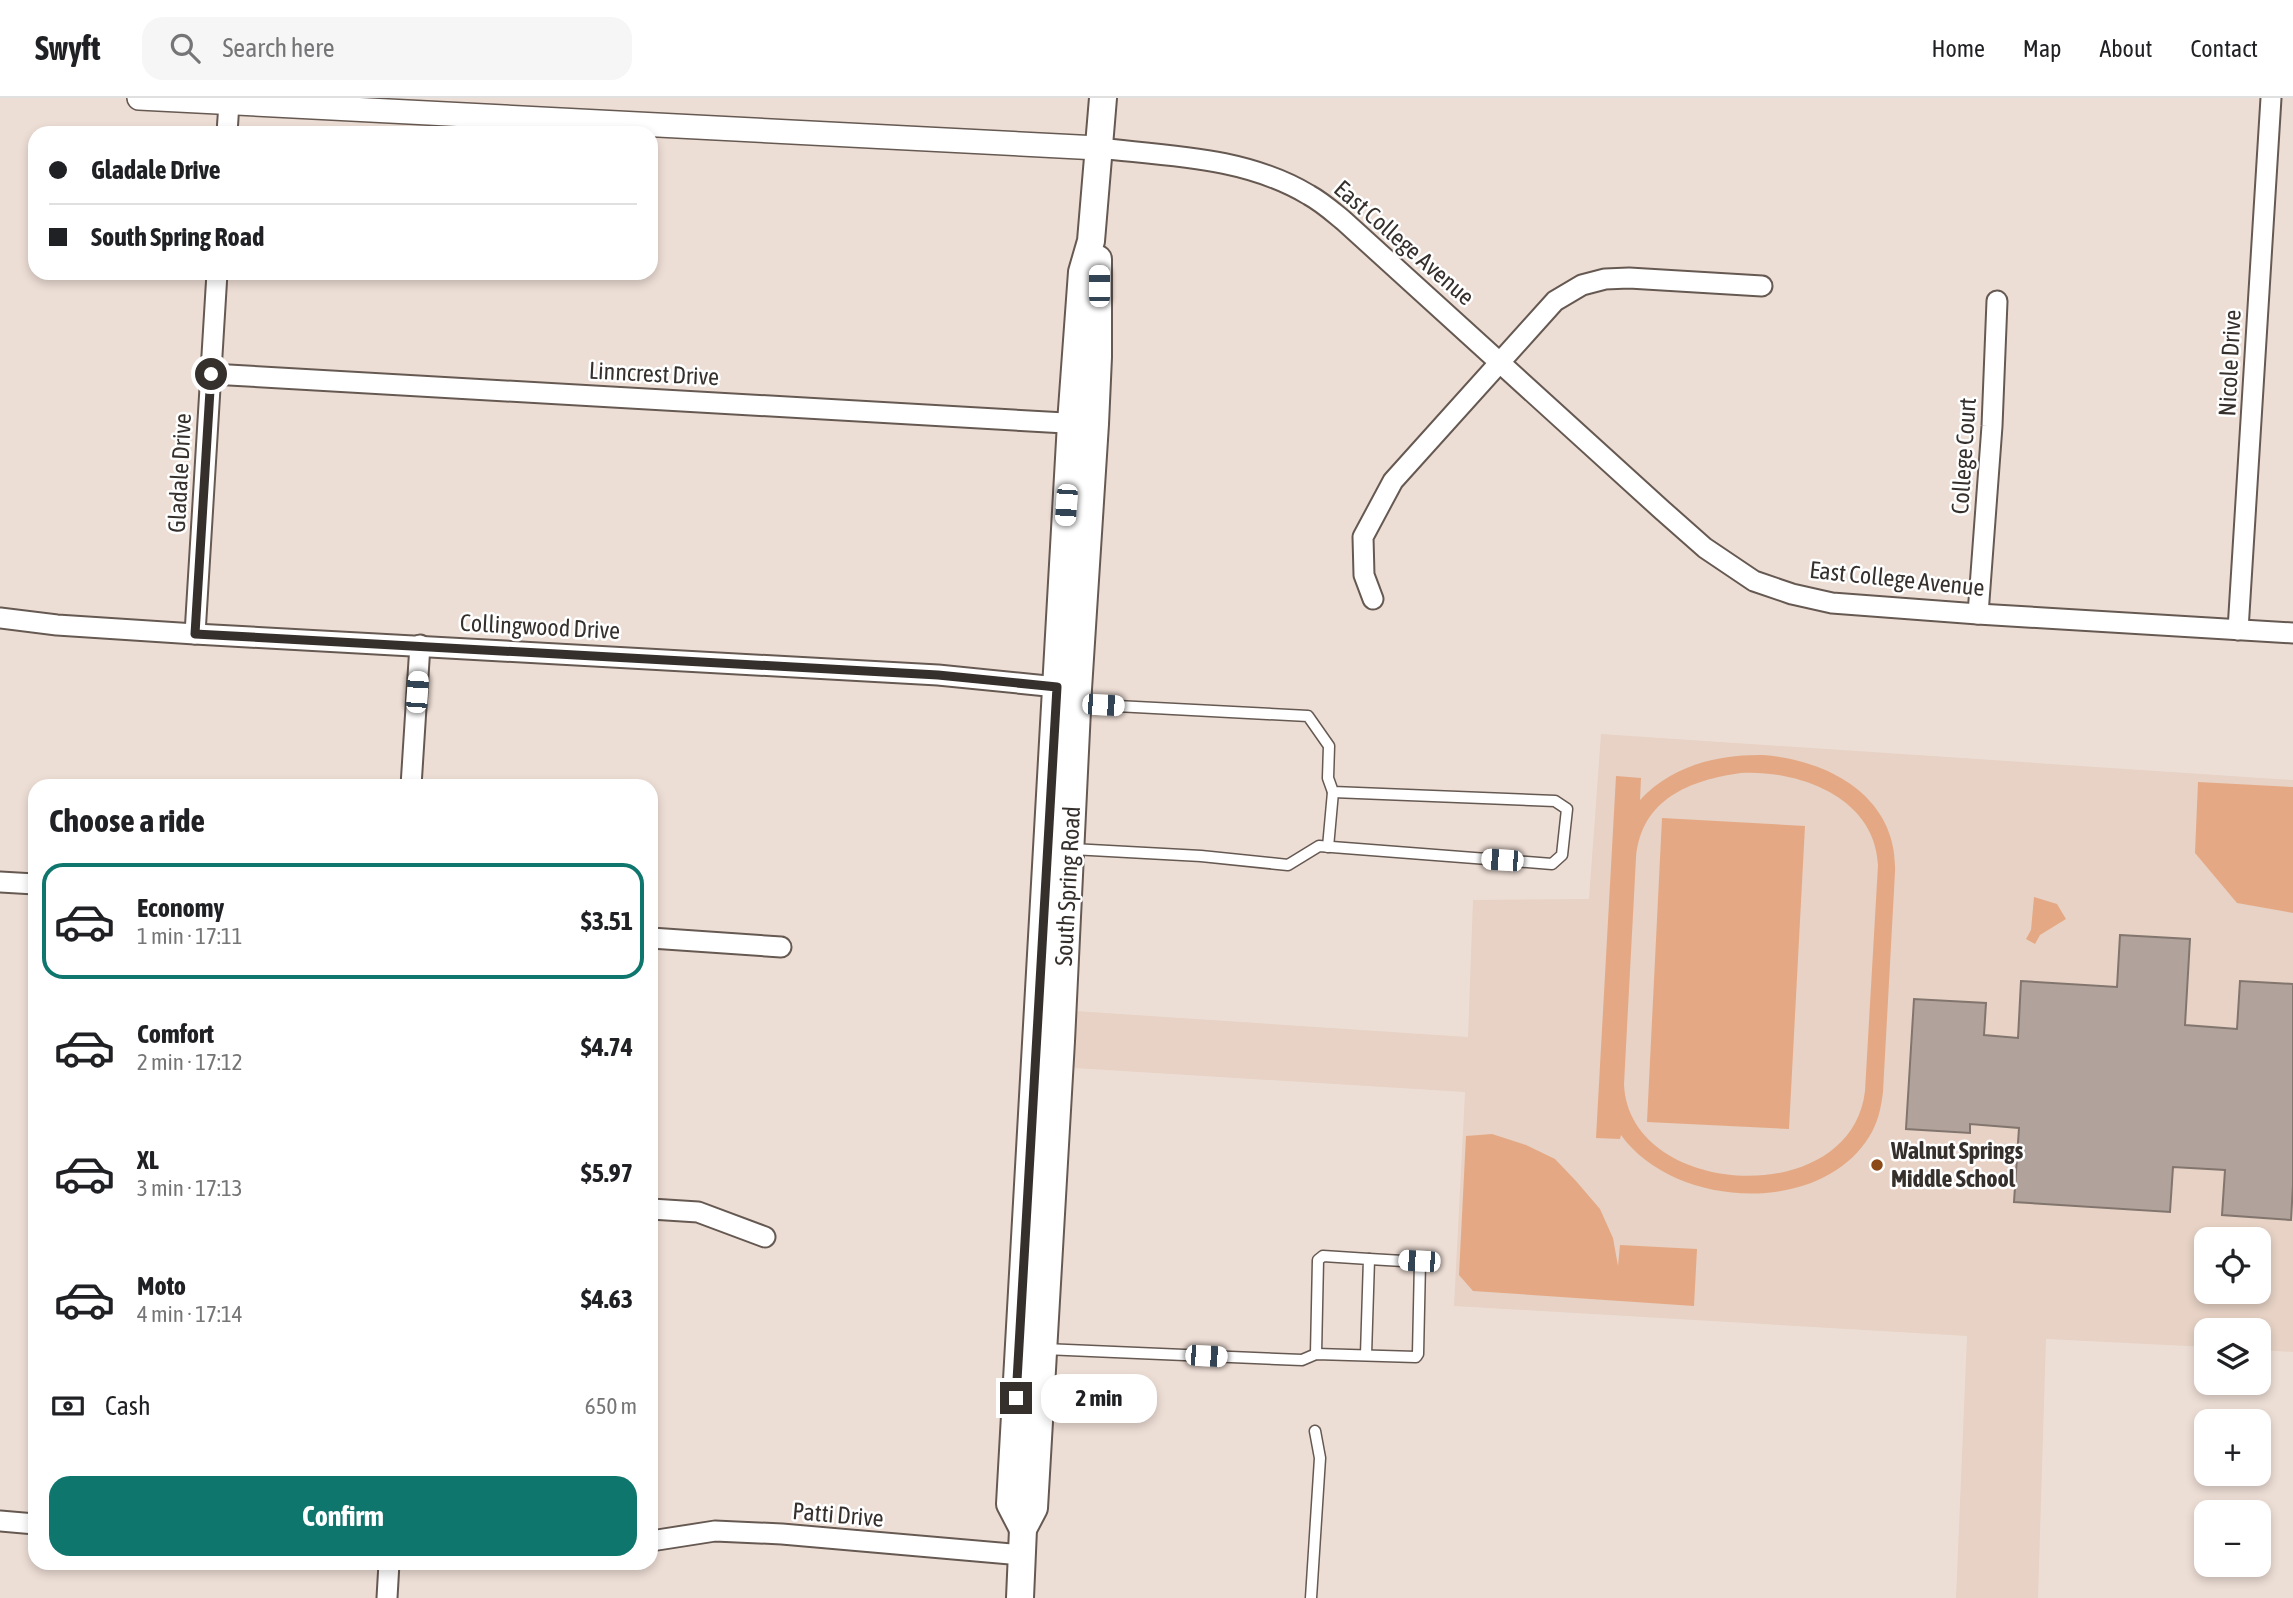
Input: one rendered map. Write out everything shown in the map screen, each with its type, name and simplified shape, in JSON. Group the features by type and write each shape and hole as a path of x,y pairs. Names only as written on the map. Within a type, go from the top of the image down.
{"main road":[{"name":"South Spring Road","path":"1020,1598 1023,1529 1034,1508 1031,1348 1071,693 1083,424 1099,262 1091,241 1103,98"}],"street":[{"name":"East College Avenue","path":"139,98 1098,148 1216,161 1267,174 1310,195 1344,221 1705,548 1754,581 1792,594 1832,603 2293,633"},
{"name":"Nicole Drive","path":"2238,630 2271,98"},
{"path":"227,126 229,103"},
{"path":"1373,599 1364,575 1363,537 1393,481 1555,300 1582,285 1605,279 1762,286"},
{"name":"Gladale Drive","path":"195,634 217,280"},
{"name":"College Court","path":"1978,614 1992,426 1997,301"},
{"name":"Linncrest Drive","path":"211,374 1083,424"},
{"name":"Collingwood Drive","path":"0,618 57,625 195,634 938,675 1071,693"},
{"path":"411,779 420,645"},
{"path":"0,882 28,884"},
{"path":"658,938 781,947"},
{"path":"658,1209 698,1212 765,1237"},
{"path":"0,1521 28,1523"},
{"name":"Patti Drive","path":"658,1540 715,1531 782,1534 1022,1555"},
{"path":"387,1598 389,1570"}],"lane":[{"path":"1071,693 1308,716 1329,746 1328,778 1333,792 1328,847"},
{"path":"1062,843 1288,865 1319,846 1552,864 1562,855 1567,809 1555,801 1333,792"},
{"path":"1031,1348 1302,1360 1316,1354 1412,1358 1418,1354 1420,1262 1320,1257 1316,1354"},
{"path":"1366,1355 1369,1259"},
{"path":"1311,1598 1320,1458 1315,1431"}],"shaded area":[{"name":"Walnut Springs Middle School","path":"1601,734 2293,780 2293,1352 2271,1351 2271,1318 2194,1318 2194,1346 2046,1339 2038,1598 1956,1598 1967,1336 1454,1306 1465,1092 1074,1068 1075,1011 1468,1037 1473,900 1589,899"},
{"path":"1746,755 1788,758 1812,765 1835,774 1855,787 1872,803 1885,823 1893,846 1895,872 1883,1092 1875,1126 1846,1163 1816,1181 1782,1191 1746,1193 1709,1189 1675,1177 1645,1159 1621,1135 1620,1139 1596,1138 1616,776 1641,778 1640,800 1666,778 1696,764","holes":["1763,773 1809,783 1830,792 1849,805 1874,841 1878,865 1865,1091 1851,1130 1822,1157 1784,1172 1741,1176 1698,1168 1661,1150 1635,1122 1624,1084 1636,858 1647,821 1671,796 1687,787 1722,776"]},
{"path":"2198,782 2293,787 2293,913 2237,903 2195,853"},
{"path":"1662,818 1805,826 1789,1129 1647,1122"},
{"path":"2034,897 2057,904 2066,919 2040,935 2035,944 2026,939 2031,930"},
{"path":"1492,1134 1526,1145 1555,1159 1576,1181 1600,1209 1613,1238 1618,1266 1620,1245 1697,1249 1694,1306 1473,1291 1459,1275 1466,1136"}],"building":[{"name":"Walnut Springs Middle School","path":"2120,935 2190,939 2185,1025 2237,1029 2240,981 2293,984 2291,1220 2222,1215 2225,1170 2173,1167 2170,1212 2014,1202 2019,1128 1970,1124 1970,1133 1906,1129 1914,999 1986,1003 1984,1035 2018,1038 2021,981 2117,987"}],"place":[{"name":"Walnut Springs Middle School","path":"1877,1165"}],"route":[{"path":"211,374 195,634 938,675 1057,687 1016,1398"}]}
